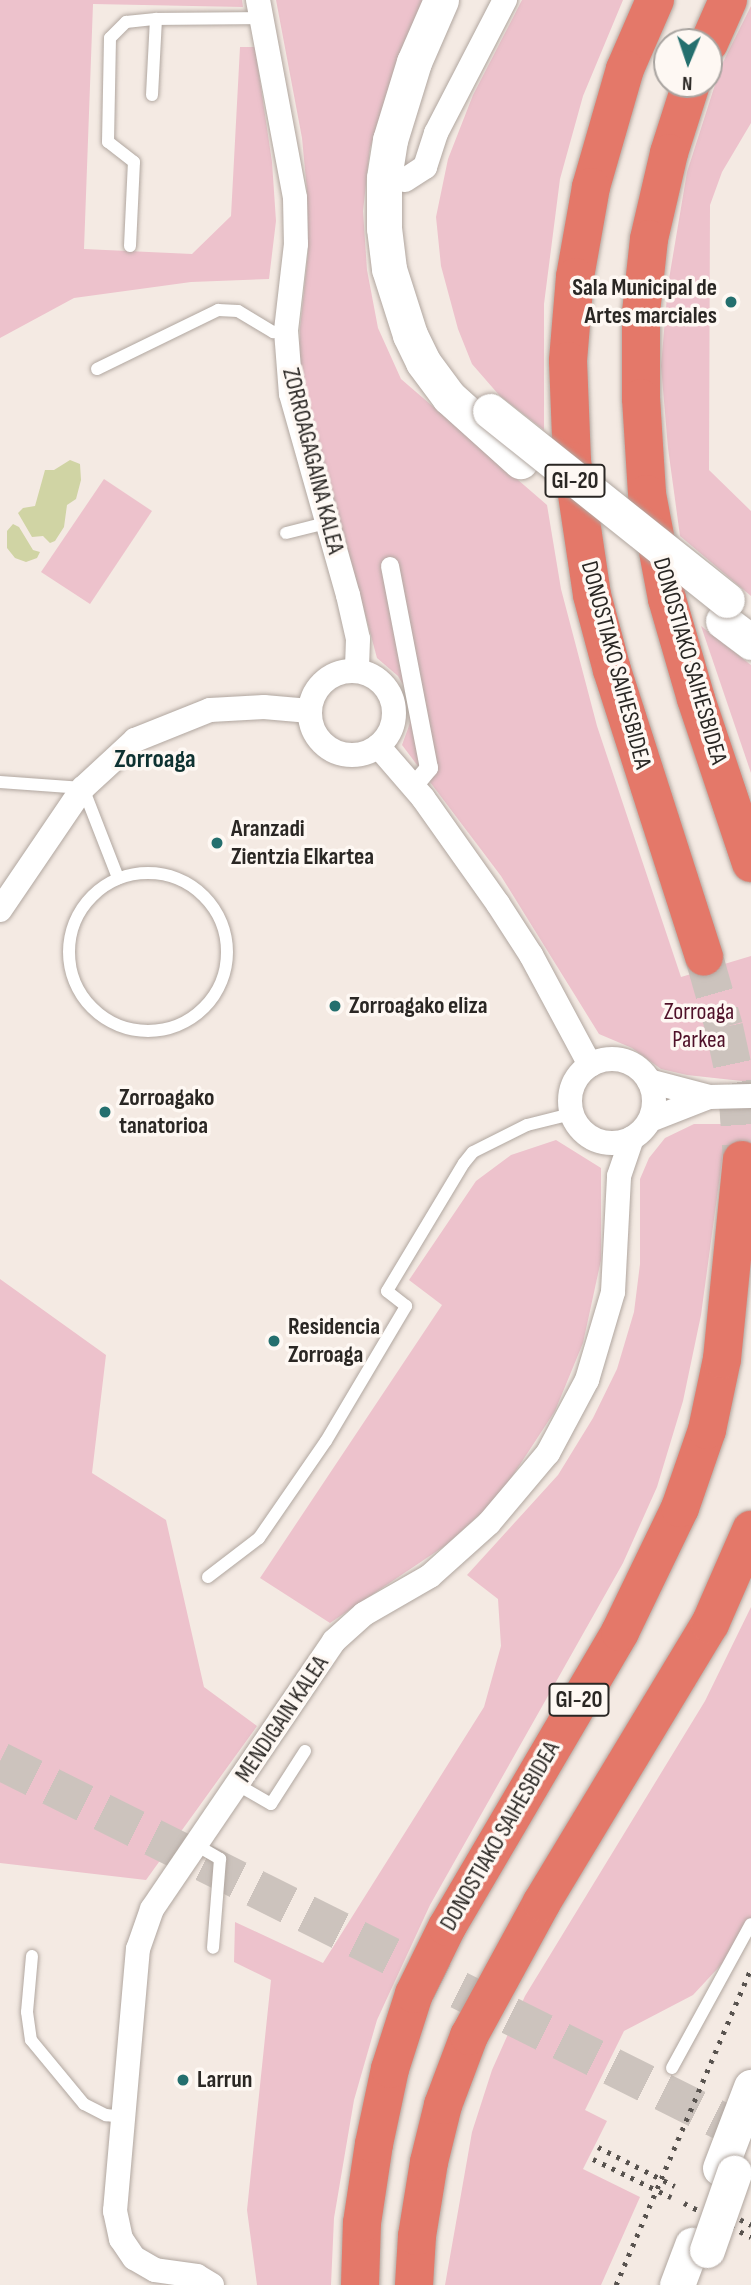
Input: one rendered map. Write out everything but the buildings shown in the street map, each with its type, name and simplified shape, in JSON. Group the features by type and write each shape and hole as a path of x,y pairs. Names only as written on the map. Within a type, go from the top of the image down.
{"highway":[{"name":"DONOSTIAKO SAIHESBIDEA","path":"655,0 625,69 586,213 575,277 568,361 572,461 592,595 609,661 704,957"},
{"path":"716,28 728,0"},
{"name":"DONOSTIAKO SAIHESBIDEA","path":"686,98 668,153 649,239 641,313 647,494 671,611 696,699 751,863"},
{"name":"DONOSTIAKO SAIHESBIDEA","path":"360,2285 362,2223 374,2144 390,2069 414,1994 447,1927 620,1632 680,1508 707,1430 724,1347 742,1160"},
{"path":"414,2285 417,2236 429,2162 443,2105 469,2036 536,1913 710,1624 751,1530"}],"main road":[{"path":"441,0 411,73 390,140 384,178 383,228 389,269 410,335 423,362 449,397 520,461 734,613"},
{"path":"466,0 419,109 405,180 404,226 410,266 420,303 440,350 457,375 490,411 734,613 751,642"},
{"path":"677,2285 700,2247 727,2171 751,2087"},
{"path":"727,2171 751,2131"},
{"path":"695,2285 700,2247"}],"street":[{"path":"405,180 425,167 436,133 505,0"},
{"name":"ZORROAGAGAINA KALEA","path":"260,9 295,198 296,244 286,331 291,394 358,639 357,671"},
{"path":"390,566 429,768 414,786"},
{"path":"357,671 379,680 392,701 392,726 378,746 366,752 339,753 317,737 310,711 312,700 324,681 334,674 357,671"},
{"path":"0,910 83,788 135,740 209,710 264,707 310,711"},
{"path":"378,746 414,786 531,956 590,1065"},
{"path":"650,1120 653,1094 649,1081 642,1072 624,1061 612,1059 590,1065 572,1086 572,1114 586,1135 608,1143 632,1138 650,1120 709,1097"},
{"path":"649,1081 709,1097 751,1096"},
{"name":"MENDIGAIN KALEA","path":"212,2285 197,2276 155,2270 134,2258 121,2239 115,2211 138,1949 152,1909 334,1641 364,1614 430,1576 489,1523 548,1453 587,1380 613,1292 619,1176 632,1138"},
{"path":"597,1141 619,1176"}],"lane":[{"path":"130,246 134,162 107,142 110,38 126,22 260,9"},
{"path":"152,95 156,19"},
{"path":"97,369 218,310 238,311 273,332 286,331"},
{"path":"286,533 326,523"},
{"path":"0,782 83,788 118,878"},
{"path":"136,873 175,877 193,886 219,914 228,952 219,989 208,1005 175,1027 138,1030 120,1026 96,1011 78,989 69,953 77,916 101,888 118,878 136,873"},
{"path":"208,1577 259,1538 326,1441 406,1306 387,1291 473,1152 527,1125 572,1114"},
{"path":"238,1785 271,1804 305,1751"},
{"path":"197,1845 220,1859 213,1948"},
{"path":"672,2068 751,1924"},
{"path":"32,1955 27,2012 31,2040 84,2104 106,2115 123,2117"}],"green space":[{"path":"0,0 242,0 243,7 93,4 84,249 192,254 231,216 240,47 255,47 272,162 276,221 269,279 191,282 74,298 0,338"},
{"name":"Zorroaga Parkea","path":"276,0 428,0 392,81 370,148 363,211 367,270 378,328 401,379 547,505 561,589 597,726 681,977 751,956 751,1082 687,1075 661,1069 632,1048 599,1034 501,876 402,745 410,723 406,690 398,676 377,658 299,369 300,328 308,253 307,191 302,138"},
{"path":"522,0 623,0 583,96 560,179 544,304 544,430 499,395 472,364 458,329 441,266 436,217 448,159 473,95"},
{"path":"751,6 751,123 722,172 710,205 709,470 751,511 751,596 680,536 668,448 661,366 668,285 687,172 711,98 723,98 723,62"},
{"path":"104,479 152,511 90,604 41,572"},
{"path":"701,626 751,665 751,773"},
{"path":"694,1124 751,1124 751,1152 723,1153 701,1315 683,1401 657,1487 623,1563 430,1905 377,2020 354,2100 334,2218 331,2285 257,2285 247,2210 271,1980 234,1962 235,1922 323,1963 484,1707 501,1646 498,1599 467,1575 558,1475 593,1418 617,1369 634,1312 640,1264 640,1179 649,1158 665,1138"},
{"path":"556,1140 601,1168 601,1260 583,1343 555,1411 498,1498 446,1545 330,1623 260,1578 442,1305 409,1280 476,1181 511,1155"},
{"path":"0,1279 106,1355 92,1473 166,1520 204,1687 257,1726 146,1880 0,1863"},
{"path":"751,1607 751,1921 745,1939 693,1995 624,2031 585,2110 607,2121 583,2169 640,2197 601,2285 445,2285 472,2132 492,2070 525,1996 705,1701"}],"shaded area":[{"path":"70,460 80,464 81,480 76,499 67,505 64,527 55,541 50,543 43,536 32,537 18,513 23,508 35,506 45,470 54,470"},
{"path":"13,524 19,527 33,550 40,552 37,558 26,562 15,558 7,548 7,531"}],"tunnel":[{"path":"704,957 724,1027 737,1087 742,1160"},
{"path":"0,1761 751,2136"}],"railway":[{"path":"616,2285 751,1968"},
{"path":"598,2147 675,2186"},
{"path":"593,2159 671,2197"},
{"path":"684,2203 751,2237"},
{"path":"712,2205 751,2225"}],"place":[{"name":"Sala Municipal de Artes marciales","path":"731,302"},
{"name":"Aranzadi Zientzia Elkartea","path":"217,843"},
{"name":"Zorroagako eliza","path":"335,1006"},
{"name":"Zorroagako tanatorioa","path":"105,1112"},
{"name":"Residencia Zorroaga","path":"274,1341"},
{"name":"Larrun","path":"183,2080"}],"district":[{"name":"Zorroaga","path":"155,760"}]}
